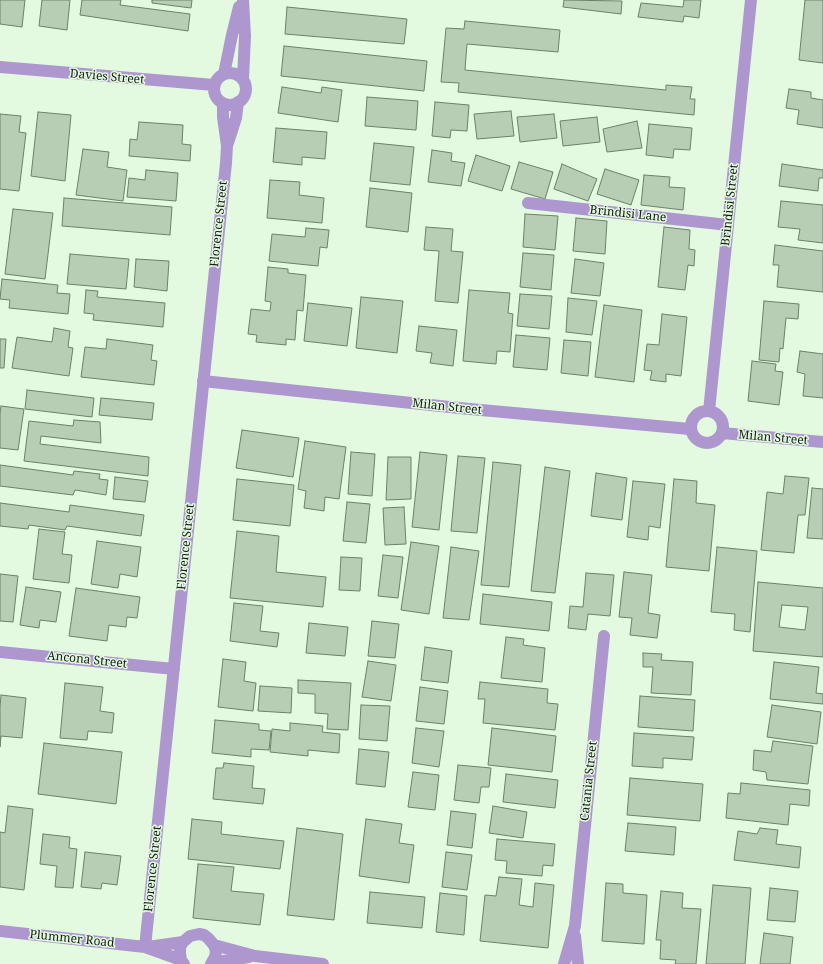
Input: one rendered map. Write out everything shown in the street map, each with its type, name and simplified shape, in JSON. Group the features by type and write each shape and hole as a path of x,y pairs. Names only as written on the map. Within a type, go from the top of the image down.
{"street":[{"path":"224,74 232,35 242,0"},
{"path":"242,0 245,36 243,79 245,84 245,94 238,102 228,105 223,103 216,96 214,85 216,81 224,74 234,74 243,79"},
{"name":"Brindisi Street","path":"709,411 751,0"},
{"name":"Davies Street","path":"0,67 214,85"},
{"name":"Florence Street","path":"145,947 227,146 236,118 238,102"},
{"name":"Florence Street","path":"223,103 223,117 227,146"},
{"name":"Brindisi Lane","path":"528,203 728,225"},
{"name":"Milan Street","path":"203,381 444,407 690,429"},
{"path":"709,411 721,418 723,428 719,438 710,443 700,442 692,435 690,429 690,424 695,416 699,413 709,411"},
{"name":"Milan Street","path":"722,433 823,442"},
{"name":"Catania Street","path":"578,964 575,926 604,636"},
{"name":"Ancona Street","path":"0,652 174,669"},
{"name":"Catania Street","path":"564,964 575,926"},
{"name":"Plummer Road","path":"0,931 145,947 183,942 190,936 199,934 204,935 214,945"},
{"path":"182,962 180,947 183,942"},
{"path":"214,945 255,956 323,964"},
{"path":"212,963 216,951 214,945"},
{"name":"Plummer Road","path":"145,947 182,962"},
{"path":"212,963 255,956"}],"building":[{"path":"0,0 25,0 22,27 0,24"},
{"path":"42,0 70,0 67,30 39,26"},
{"path":"82,0 121,0 120,5 190,14 188,31 80,15"},
{"path":"152,0 192,0 191,8 152,3"},
{"path":"564,0 622,1 621,14 563,7"},
{"path":"684,0 701,0 699,18 684,16 683,22 638,17 641,3 683,7"},
{"path":"805,0 823,0 823,63 799,60"},
{"path":"287,7 407,19 404,44 285,34"},
{"path":"465,21 560,30 558,52 467,44 465,70 666,90 666,85 692,87 690,99 695,99 694,115 458,92 459,83 441,82 446,28 464,29"},
{"path":"284,46 427,61 424,91 281,76"},
{"path":"282,87 321,93 322,87 342,90 338,122 278,113"},
{"path":"789,89 811,92 811,98 823,100 823,128 797,124 799,110 786,108"},
{"path":"367,97 418,101 416,130 365,126"},
{"path":"435,102 469,105 467,131 451,130 450,138 432,136"},
{"path":"511,111 514,136 477,139 474,114"},
{"path":"38,112 71,115 65,181 31,176"},
{"path":"0,114 21,116 19,132 26,133 19,191 0,189"},
{"path":"554,114 557,138 520,142 517,117"},
{"path":"597,117 600,142 563,146 560,121"},
{"path":"637,121 642,148 607,152 603,129"},
{"path":"139,122 183,125 182,144 191,145 190,161 129,156 130,139 137,140"},
{"path":"649,124 692,128 690,150 674,149 673,158 646,155"},
{"path":"276,128 327,132 325,159 302,157 302,165 273,162"},
{"path":"374,143 414,147 410,185 370,181"},
{"path":"83,149 109,152 107,167 127,170 123,201 76,195"},
{"path":"432,150 452,153 451,161 465,163 461,186 428,182"},
{"path":"476,155 510,166 502,191 468,181"},
{"path":"519,162 553,172 545,199 511,189"},
{"path":"562,164 597,179 588,201 554,189"},
{"path":"782,164 823,170 823,178 819,178 818,191 779,186"},
{"path":"605,169 639,180 631,205 597,194"},
{"path":"146,170 178,173 176,201 127,197 129,178 145,180"},
{"path":"644,175 670,177 669,187 685,188 683,210 641,205"},
{"path":"270,180 300,182 299,195 324,198 322,223 267,218"},
{"path":"370,188 412,193 408,232 366,227"},
{"path":"64,198 172,207 170,235 62,226"},
{"path":"781,201 823,205 823,243 798,240 800,229 778,227"},
{"path":"13,209 53,213 45,279 5,274"},
{"path":"525,214 558,216 555,250 523,247"},
{"path":"576,218 607,221 605,254 573,251"},
{"path":"426,227 453,229 451,251 463,252 458,303 435,301 439,251 424,250"},
{"path":"664,227 690,230 689,249 695,250 694,266 688,265 685,290 658,287"},
{"path":"306,228 329,230 327,248 320,247 318,266 269,261 272,234 305,237"},
{"path":"775,245 823,251 823,292 777,287 779,265 773,265"},
{"path":"523,253 554,255 551,290 520,287"},
{"path":"70,254 129,259 126,289 67,284"},
{"path":"136,259 169,261 167,291 134,287"},
{"path":"575,259 604,263 600,296 571,293"},
{"path":"268,267 288,269 288,273 306,275 303,311 297,310 295,340 286,339 286,345 256,342 257,335 248,334 251,309 270,311 271,302 265,301"},
{"path":"2,279 58,285 57,293 70,294 68,314 9,308 10,300 0,299"},
{"path":"86,290 98,291 97,297 165,303 163,327 93,320 94,314 84,313"},
{"path":"469,290 510,293 508,313 513,314 510,352 497,351 496,364 463,361"},
{"path":"520,294 552,296 549,329 517,326"},
{"path":"361,297 403,301 397,353 356,348"},
{"path":"568,298 597,301 592,335 566,332"},
{"path":"764,301 799,304 798,319 786,318 783,349 780,348 779,362 759,360"},
{"path":"308,303 352,308 347,346 304,341"},
{"path":"604,305 642,310 634,382 595,377"},
{"path":"662,314 687,317 681,376 666,374 666,382 650,380 652,371 644,370 647,344 659,345"},
{"path":"419,326 457,330 453,366 430,363 432,353 416,351"},
{"path":"54,328 70,331 68,347 73,348 69,376 12,368 17,337 52,342"},
{"path":"516,335 550,338 547,370 513,367"},
{"path":"0,339 6,339 4,368 0,368"},
{"path":"107,339 153,345 151,360 157,361 154,385 81,377 85,347 106,349"},
{"path":"564,340 591,342 588,376 561,373"},
{"path":"800,351 823,354 823,398 803,396 805,374 797,372"},
{"path":"752,361 776,364 775,371 783,372 779,405 748,401"},
{"path":"27,390 94,398 92,417 25,409"},
{"path":"101,398 154,403 152,420 99,415"},
{"path":"1,406 24,409 18,450 0,448"},
{"path":"74,420 100,422 101,443 41,436 40,444 149,457 148,476 24,461 29,421 73,426"},
{"path":"242,430 299,438 293,477 236,468"},
{"path":"305,441 346,447 339,499 325,497 324,511 304,508 306,491 298,489"},
{"path":"351,452 375,454 372,496 348,494"},
{"path":"420,452 447,455 439,530 412,527"},
{"path":"458,456 485,458 477,533 451,531"},
{"path":"388,457 411,457 411,499 386,500"},
{"path":"493,462 521,465 509,587 481,585"},
{"path":"0,465 73,475 74,471 100,474 99,479 108,480 106,495 75,490 73,495 0,486"},
{"path":"545,467 570,471 555,593 531,591"},
{"path":"596,473 627,478 622,520 591,516"},
{"path":"785,476 809,478 805,515 798,515 794,553 761,550 767,492 783,494"},
{"path":"115,477 148,481 145,502 113,499"},
{"path":"237,479 294,485 290,526 233,520"},
{"path":"674,479 697,481 696,503 715,505 709,571 666,567"},
{"path":"633,481 665,484 660,528 649,526 648,540 627,537"},
{"path":"812,488 823,489 823,539 807,538"},
{"path":"347,502 370,504 366,543 343,541"},
{"path":"0,503 69,512 70,505 144,515 141,536 67,526 65,530 29,525 28,529 0,526"},
{"path":"404,507 406,544 385,545 383,508"},
{"path":"39,529 65,532 62,554 72,555 69,583 33,579"},
{"path":"237,531 279,536 276,572 326,577 323,607 230,598"},
{"path":"97,541 141,547 137,577 120,574 118,588 91,584"},
{"path":"411,542 439,546 429,614 401,610"},
{"path":"451,547 479,551 469,620 443,618"},
{"path":"717,547 757,551 750,632 734,630 735,614 711,612"},
{"path":"383,555 403,557 398,598 378,596"},
{"path":"341,557 362,558 360,591 339,590"},
{"path":"624,572 652,575 648,613 660,615 657,638 630,635 632,618 619,617"},
{"path":"586,573 614,575 610,616 588,614 586,630 568,628 570,606 583,607"},
{"path":"0,574 18,576 13,622 0,621"},
{"path":"758,582 823,588 823,657 753,651","holes":["782,605 808,607 805,630 779,627"]},
{"path":"26,587 61,592 56,622 40,620 39,628 20,625"},
{"path":"76,588 140,597 137,618 127,617 126,627 109,625 107,641 69,636"},
{"path":"483,594 552,602 549,631 480,624"},
{"path":"234,603 263,606 260,631 279,633 277,647 230,641"},
{"path":"372,621 399,624 395,658 368,656"},
{"path":"309,623 348,627 345,656 306,653"},
{"path":"506,637 524,639 523,645 545,648 542,682 501,678"},
{"path":"425,647 452,651 448,683 421,680"},
{"path":"643,653 662,654 661,660 693,662 691,695 651,693 653,667 643,667"},
{"path":"223,659 246,662 244,681 256,683 253,711 218,707"},
{"path":"368,661 396,665 391,701 362,697"},
{"path":"774,662 819,667 816,693 823,694 823,704 770,699"},
{"path":"298,680 351,683 348,730 327,729 328,714 315,713 315,694 298,693"},
{"path":"480,682 548,689 547,703 558,704 555,730 483,723 485,699 478,699"},
{"path":"65,683 103,687 100,711 114,713 112,733 88,731 87,740 60,738"},
{"path":"260,686 292,688 291,713 258,711"},
{"path":"420,687 448,691 444,724 416,721"},
{"path":"1,695 26,698 22,738 1,736 0,747 0,707"},
{"path":"640,696 695,700 693,731 638,727"},
{"path":"361,705 390,706 387,741 359,739"},
{"path":"772,705 821,712 817,744 767,737"},
{"path":"215,720 259,724 259,730 271,731 269,750 251,749 251,757 212,753"},
{"path":"290,723 323,726 322,732 340,734 339,753 308,750 308,756 270,752 272,729 290,731"},
{"path":"416,728 444,731 439,767 412,763"},
{"path":"492,728 556,736 552,772 488,765"},
{"path":"634,733 694,737 692,760 663,758 663,768 632,766"},
{"path":"773,741 813,746 808,784 767,780 766,772 753,770 754,750 771,752"},
{"path":"44,743 122,752 116,804 38,794"},
{"path":"359,749 389,752 385,787 356,784"},
{"path":"224,763 254,766 252,788 265,789 263,804 213,799 216,768 223,768"},
{"path":"458,765 491,768 489,787 481,787 479,803 454,800"},
{"path":"413,772 439,775 435,810 408,807"},
{"path":"506,774 558,780 555,808 503,802"},
{"path":"630,778 703,784 700,821 627,815"},
{"path":"741,783 810,790 809,806 790,804 788,825 726,818 728,793 740,794"},
{"path":"8,806 33,809 24,890 0,887 0,832 5,833"},
{"path":"493,806 527,812 523,838 489,833"},
{"path":"451,811 476,814 472,848 447,845"},
{"path":"192,819 222,822 221,834 284,841 280,869 188,859"},
{"path":"366,819 402,824 399,843 414,845 409,883 359,876"},
{"path":"628,823 676,827 674,855 625,851"},
{"path":"297,828 343,834 334,920 287,915"},
{"path":"760,828 778,830 776,844 801,847 799,868 734,860 738,831 757,834"},
{"path":"43,834 70,837 69,848 77,849 73,888 55,887 57,866 40,864"},
{"path":"497,839 555,844 553,866 543,865 542,876 506,873 507,861 495,860"},
{"path":"85,852 121,856 117,885 102,883 101,889 81,887"},
{"path":"446,852 472,855 467,890 442,887"},
{"path":"198,864 234,867 231,891 264,894 260,925 193,918"},
{"path":"499,877 522,879 519,905 533,907 535,883 554,885 548,948 480,941 485,895 496,896"},
{"path":"606,883 623,884 623,893 647,895 644,944 602,941"},
{"path":"713,885 751,888 745,964 706,964"},
{"path":"770,888 798,891 795,922 767,920"},
{"path":"661,891 683,893 682,908 701,909 696,964 675,964 676,960 660,959 661,940 656,940"},
{"path":"370,892 425,897 422,928 367,923"},
{"path":"440,893 467,896 464,935 436,932"},
{"path":"764,933 793,937 790,964 760,964"}]}
